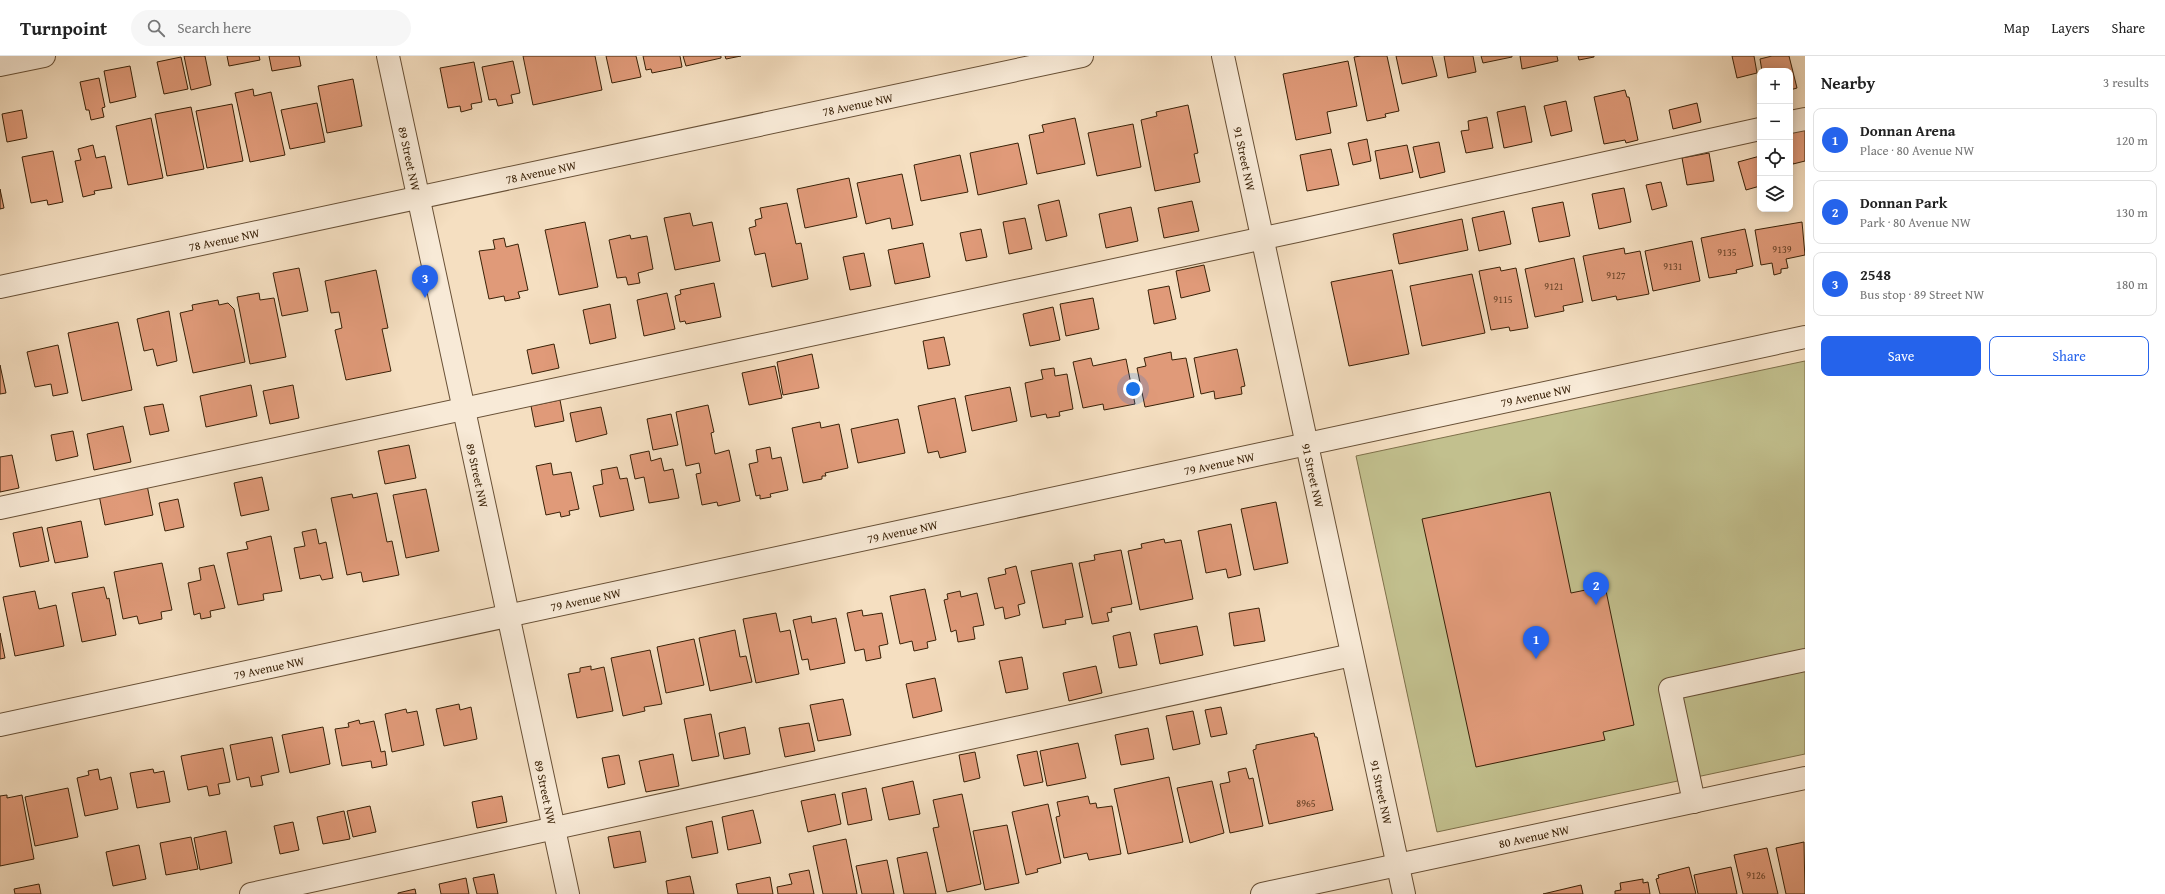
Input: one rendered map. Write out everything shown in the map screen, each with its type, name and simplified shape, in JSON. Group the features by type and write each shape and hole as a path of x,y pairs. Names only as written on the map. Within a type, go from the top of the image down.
{"street":[{"path":"0,65 44,56"},
{"name":"89 Street NW","path":"388,56 568,894"},
{"name":"78 Avenue NW","path":"0,287 1082,56"},
{"name":"91 Street NW","path":"1222,56 1404,894"},
{"path":"1793,121 1805,119"},
{"path":"0,508 1262,238 1757,130"},
{"name":"79 Avenue NW","path":"0,725 1805,337"},
{"path":"251,894 1352,655"},
{"path":"1694,802 1670,689 1805,660"},
{"name":"80 Avenue NW","path":"1262,894 1805,778"}],"shaded area":[{"path":"1805,361 1805,754 1437,832 1356,456"}],"building":[{"path":"184,56 205,56 211,85 191,90"},
{"path":"227,56 259,56 260,60 229,66"},
{"path":"269,56 299,56 301,66 272,71"},
{"path":"523,56 595,56 602,90 533,105"},
{"path":"606,56 636,56 641,77 612,83"},
{"path":"643,56 680,56 682,67 652,73 651,69 646,70"},
{"path":"683,56 721,56 721,58 686,66"},
{"path":"725,56 741,56 726,59"},
{"path":"1387,56 1399,111 1385,114 1386,117 1367,121 1354,57"},
{"path":"1396,56 1432,56 1437,76 1402,84"},
{"path":"1444,56 1473,56 1476,72 1448,78"},
{"path":"1481,56 1512,56 1512,57 1483,63"},
{"path":"1520,56 1557,56 1558,61 1522,69"},
{"path":"1578,56 1594,56 1594,57 1579,60"},
{"path":"1732,56 1754,56 1757,73 1737,78"},
{"path":"1772,56 1789,56 1792,68 1762,68 1760,59"},
{"path":"181,57 188,89 164,94 157,62"},
{"path":"513,61 520,93 511,95 513,103 498,106 496,99 489,100 482,67"},
{"path":"1348,61 1357,106 1327,112 1331,133 1296,140 1283,74"},
{"path":"474,62 482,102 471,104 472,109 461,112 460,106 448,108 440,68"},
{"path":"130,66 136,97 110,103 104,71"},
{"path":"1793,72 1797,88 1793,89"},
{"path":"99,78 105,107 102,108 104,117 91,120 89,110 86,110 80,82"},
{"path":"353,79 362,126 327,133 318,86"},
{"path":"253,89 254,96 271,92 285,155 250,162 235,93"},
{"path":"1625,90 1627,97 1629,97 1638,140 1626,143 1625,140 1604,144 1594,97"},
{"path":"1566,101 1572,131 1551,136 1544,106"},
{"path":"317,103 325,142 290,149 281,110"},
{"path":"1697,103 1701,122 1673,129 1669,110"},
{"path":"232,104 243,161 207,168 196,111"},
{"path":"1188,105 1198,153 1194,154 1200,182 1155,191 1141,120 1157,116 1156,112"},
{"path":"1525,106 1532,142 1504,148 1497,112"},
{"path":"191,107 204,169 167,176 155,114"},
{"path":"22,110 27,138 7,142 2,114"},
{"path":"1487,117 1493,148 1466,153 1461,131 1469,130 1468,121"},
{"path":"151,118 163,178 128,185 116,126"},
{"path":"1075,118 1085,164 1037,174 1029,135 1044,132 1042,125"},
{"path":"1133,124 1141,167 1097,176 1088,133"},
{"path":"1805,130 1805,161 1793,164 1793,140 1793,132"},
{"path":"1367,139 1371,161 1353,165 1348,143"},
{"path":"1439,142 1445,172 1420,178 1413,147"},
{"path":"1018,143 1027,184 978,195 970,153"},
{"path":"93,145 96,158 105,156 112,188 94,191 95,194 83,197 75,161 81,160 78,149"},
{"path":"1407,145 1413,172 1380,179 1375,151"},
{"path":"1331,149 1339,185 1307,191 1300,155"},
{"path":"53,151 63,202 48,205 47,200 31,203 22,157"},
{"path":"1709,153 1714,181 1687,185 1682,158"},
{"path":"960,155 968,192 921,201 914,165"},
{"path":"1757,157 1757,187 1746,190 1738,162"},
{"path":"902,174 913,225 892,229 890,218 866,224 857,183"},
{"path":"849,178 857,217 805,228 797,189"},
{"path":"1661,182 1667,206 1652,210 1646,185"},
{"path":"1624,188 1631,222 1599,229 1592,194"},
{"path":"0,189 4,208 0,209"},
{"path":"1059,200 1067,236 1046,241 1038,205"},
{"path":"1192,201 1199,231 1164,238 1158,208"},
{"path":"1563,202 1570,236 1539,242 1532,208"},
{"path":"787,203 796,244 801,243 808,279 772,287 765,253 755,255 749,228 756,226 755,220 762,218 760,208"},
{"path":"1131,207 1138,241 1106,248 1099,214"},
{"path":"1504,211 1511,244 1479,251 1472,218"},
{"path":"690,213 693,226 712,222 720,261 675,270 664,218"},
{"path":"1025,218 1032,249 1009,254 1003,222"},
{"path":"1462,219 1468,250 1399,264 1393,234"},
{"path":"585,222 598,287 559,295 545,230"},
{"path":"1802,222 1805,255 1786,259 1788,268 1781,269 1781,273 1774,275 1772,263 1761,265 1755,230"},
{"path":"981,229 987,257 966,261 960,233"},
{"path":"1745,229 1753,266 1736,270 1737,273 1709,278 1701,238"},
{"path":"630,235 631,239 647,236 653,269 638,273 640,283 628,285 626,277 617,278 609,240"},
{"path":"504,238 506,247 518,244 528,290 518,292 520,298 505,301 504,296 489,299 479,251 495,249 493,240"},
{"path":"1692,241 1700,281 1653,291 1645,251"},
{"path":"923,243 930,277 895,284 888,250"},
{"path":"1624,248 1625,254 1640,251 1649,294 1617,300 1616,296 1592,301 1583,256"},
{"path":"864,253 871,286 850,290 843,257"},
{"path":"1574,258 1583,302 1563,306 1564,311 1535,317 1525,269"},
{"path":"1204,265 1210,291 1181,298 1176,271"},
{"path":"1500,267 1501,271 1516,268 1528,328 1510,331 1509,327 1491,330 1479,271"},
{"path":"299,268 308,311 282,316 273,273"},
{"path":"376,270 388,328 382,329 391,371 346,380 335,330 342,328 339,312 331,313 325,281"},
{"path":"1392,270 1409,354 1349,366 1331,282"},
{"path":"1472,274 1485,333 1422,346 1410,286"},
{"path":"714,283 721,317 686,324 685,321 680,322 675,296 681,294 680,290"},
{"path":"1169,286 1176,319 1154,324 1148,290"},
{"path":"259,293 260,300 274,298 286,357 250,364 237,297"},
{"path":"667,293 675,329 644,336 637,300"},
{"path":"1093,298 1099,329 1066,336 1060,304"},
{"path":"218,300 219,305 228,303 234,309 245,362 193,373 180,313 193,310 192,305"},
{"path":"610,304 616,338 590,344 583,310"},
{"path":"1053,307 1060,340 1030,346 1023,314"},
{"path":"169,311 177,361 157,366 153,349 144,351 137,319"},
{"path":"118,322 132,390 82,401 68,333"},
{"path":"944,337 950,365 928,369 923,341"},
{"path":"554,344 559,368 532,374 527,350"},
{"path":"58,345 68,393 53,396 51,384 35,387 27,352"},
{"path":"1237,349 1245,386 1241,387 1242,394 1215,399 1214,391 1201,394 1194,358"},
{"path":"1171,352 1172,360 1186,358 1194,397 1145,407 1137,368 1146,366 1144,358"},
{"path":"812,354 819,388 783,395 777,362"},
{"path":"1091,358 1093,366 1126,359 1135,404 1104,410 1103,404 1083,408 1073,362"},
{"path":"0,365 6,393 0,394"},
{"path":"775,366 782,398 749,405 742,373"},
{"path":"1054,368 1055,376 1067,374 1073,409 1059,412 1060,416 1047,418 1046,414 1031,417 1025,383 1043,379 1041,370"},
{"path":"251,385 257,416 206,427 200,396"},
{"path":"293,385 299,418 270,424 263,391"},
{"path":"1010,387 1017,421 972,431 965,396"},
{"path":"955,398 966,452 940,458 938,451 928,453 918,406"},
{"path":"560,400 564,421 535,427 531,406"},
{"path":"163,404 169,431 150,435 144,407"},
{"path":"708,405 714,432 711,433 715,454 729,450 740,501 718,506 717,502 702,505 696,474 701,473 699,463 686,466 676,412"},
{"path":"601,407 607,434 576,442 570,413"},
{"path":"671,414 678,445 653,450 647,419"},
{"path":"898,419 905,453 858,463 851,429"},
{"path":"820,422 821,428 839,424 848,468 825,473 826,476 822,476 822,479 803,483 792,428"},
{"path":"123,426 131,462 94,470 87,434"},
{"path":"73,431 78,456 56,461 51,435"},
{"path":"409,445 416,478 385,484 378,451"},
{"path":"770,447 772,459 781,457 788,490 770,494 771,497 760,499 760,495 756,496 749,464 758,462 756,450"},
{"path":"649,451 651,461 661,458 664,471 673,469 679,498 649,503 644,477 635,479 630,455"},
{"path":"12,455 19,488 0,492 0,457"},
{"path":"551,463 553,475 571,472 579,509 569,511 570,515 561,517 560,512 546,515 536,466"},
{"path":"617,467 620,479 627,478 634,510 600,517 593,486 603,484 601,470"},
{"path":"262,477 269,510 241,516 234,483"},
{"path":"147,485 153,515 105,525 99,495"},
{"path":"426,489 439,551 406,558 393,495"},
{"path":"1550,492 1571,593 1605,586 1634,725 1603,732 1605,740 1476,767 1422,519"},
{"path":"377,493 387,542 392,541 399,575 363,582 361,572 347,575 331,498 352,494 353,498"},
{"path":"178,499 184,527 165,531 159,503"},
{"path":"1276,502 1288,563 1254,570 1241,509"},
{"path":"81,521 88,557 55,563 47,528"},
{"path":"1231,524 1241,575 1228,578 1226,569 1206,573 1198,531"},
{"path":"42,527 49,561 20,567 13,533"},
{"path":"316,529 319,544 326,542 333,578 322,580 320,575 300,579 294,548 305,546 302,532"},
{"path":"271,536 282,591 263,594 264,600 238,605 227,553 248,549 246,542"},
{"path":"1164,539 1165,543 1181,540 1193,599 1140,610 1128,551 1142,548 1141,544"},
{"path":"1121,550 1132,604 1111,608 1112,612 1107,613 1109,621 1092,624 1079,563 1095,560 1094,555"},
{"path":"162,563 172,610 161,612 162,619 139,624 137,616 123,619 114,572"},
{"path":"1072,563 1083,617 1065,620 1066,624 1043,628 1031,571"},
{"path":"214,565 225,608 210,611 211,617 201,619 200,613 194,615 188,583 201,580 199,568"},
{"path":"1016,566 1025,603 1018,605 1020,615 1005,619 1003,607 995,609 988,578 1006,574 1005,569"},
{"path":"104,587 107,599 109,598 116,635 82,642 72,593"},
{"path":"925,589 936,640 927,642 928,648 914,651 912,641 900,644 890,596"},
{"path":"35,591 39,609 56,605 64,646 15,656 3,597"},
{"path":"960,591 961,597 977,593 984,625 973,627 975,639 958,642 956,630 951,632 944,600 948,599 947,594"},
{"path":"1259,608 1265,641 1234,646 1229,613"},
{"path":"862,610 863,616 882,613 888,644 879,646 881,658 866,661 864,649 855,651 847,613"},
{"path":"776,613 780,632 790,630 799,674 756,683 743,619"},
{"path":"811,616 812,623 836,618 845,663 810,670 808,659 802,660 793,620"},
{"path":"1197,626 1203,655 1160,664 1154,634"},
{"path":"735,630 740,657 746,656 752,682 710,691 699,638"},
{"path":"1130,632 1137,665 1119,668 1113,636"},
{"path":"0,633 5,658 0,659"},
{"path":"694,639 704,685 666,693 657,647"},
{"path":"650,650 662,704 644,707 645,711 623,716 611,658"},
{"path":"1022,657 1028,689 1006,693 999,661"},
{"path":"591,666 591,670 604,667 613,711 577,718 568,674 580,672 580,668"},
{"path":"1096,666 1102,693 1069,701 1063,673"},
{"path":"935,678 942,711 913,718 906,684"},
{"path":"843,699 851,735 818,741 810,705"},
{"path":"459,704 460,710 471,707 477,739 444,746 436,709"},
{"path":"1221,707 1227,734 1211,737 1205,710"},
{"path":"406,709 407,713 417,711 424,745 392,752 385,714"},
{"path":"1193,711 1200,744 1173,750 1166,716"},
{"path":"711,714 719,756 692,761 684,719"},
{"path":"359,720 360,724 374,721 381,752 385,751 387,765 372,768 371,761 342,766 335,729 349,727 348,723"},
{"path":"809,723 815,751 785,757 779,728"},
{"path":"323,727 330,764 290,773 282,735"},
{"path":"745,727 750,754 724,759 719,733"},
{"path":"1148,728 1154,759 1121,765 1115,735"},
{"path":"1314,733 1315,737 1317,737 1333,810 1269,824 1253,750 1256,749 1256,745"},
{"path":"272,737 279,772 261,776 263,785 251,787 249,777 237,780 230,745"},
{"path":"1078,743 1086,778 1047,786 1040,751"},
{"path":"223,748 230,782 218,784 220,794 209,796 207,786 188,790 181,756"},
{"path":"1037,751 1043,782 1024,786 1017,755"},
{"path":"975,752 980,778 964,782 959,755"},
{"path":"673,754 679,786 646,792 639,761"},
{"path":"619,755 625,784 608,788 602,758"},
{"path":"1246,768 1249,779 1253,778 1263,826 1230,833 1220,784 1230,782 1228,772"},
{"path":"98,769 100,780 111,777 118,809 85,816 77,778 89,775 88,771"},
{"path":"153,769 154,773 164,771 170,802 137,808 130,773"},
{"path":"1169,777 1183,842 1128,854 1114,789"},
{"path":"913,781 920,814 889,820 882,788"},
{"path":"1212,781 1224,833 1190,843 1177,788"},
{"path":"68,788 78,837 35,846 25,797"},
{"path":"866,788 872,820 848,825 842,793"},
{"path":"835,794 841,824 808,832 801,801"},
{"path":"962,794 981,884 947,892 933,828 939,827 933,800"},
{"path":"7,795 7,798 22,795 34,859 0,866 0,796"},
{"path":"502,796 507,822 477,828 472,802"},
{"path":"1088,796 1090,804 1096,803 1097,808 1112,806 1121,854 1089,860 1087,853 1064,858 1056,817 1060,816 1057,802"},
{"path":"1048,804 1061,863 1037,869 1038,872 1026,875 1012,812"},
{"path":"370,806 376,832 353,837 347,811"},
{"path":"753,810 761,843 728,850 722,817"},
{"path":"344,811 350,839 323,844 317,817"},
{"path":"712,821 718,853 692,858 686,827"},
{"path":"293,822 299,850 280,854 274,826"},
{"path":"1007,825 1019,883 985,890 973,831"},
{"path":"226,831 232,863 200,870 194,838"},
{"path":"640,831 646,862 614,868 608,837"},
{"path":"191,837 198,869 166,875 160,843"},
{"path":"846,839 857,894 823,894 813,846"},
{"path":"1804,842 1805,894 1786,894 1776,848"},
{"path":"139,845 146,879 113,886 106,852"},
{"path":"1767,848 1778,894 1743,894 1734,855"},
{"path":"927,852 936,894 904,894 897,858"},
{"path":"887,860 894,894 862,894 856,866"},
{"path":"1689,867 1696,894 1660,894 1656,879 1659,878 1658,875"},
{"path":"1731,867 1737,894 1698,894 1694,875"},
{"path":"809,870 814,894 778,894 777,887 792,884 789,874"},
{"path":"494,874 498,894 477,894 473,878"},
{"path":"690,876 694,894 668,894 666,881"},
{"path":"770,877 773,894 738,894 736,884"},
{"path":"466,878 469,894 441,894 439,884"},
{"path":"1643,879 1643,883 1648,882 1650,894 1615,894 1615,891 1621,890 1620,883"},
{"path":"39,884 41,894 15,894 14,889"},
{"path":"1581,885 1583,894 1543,894"},
{"path":"415,889 416,894 398,894 398,893"}],"place":[{"name":"2548","path":"425,298"},
{"name":"Donnan Park","path":"1596,605"},
{"name":"Donnan Arena","path":"1536,659"}]}
